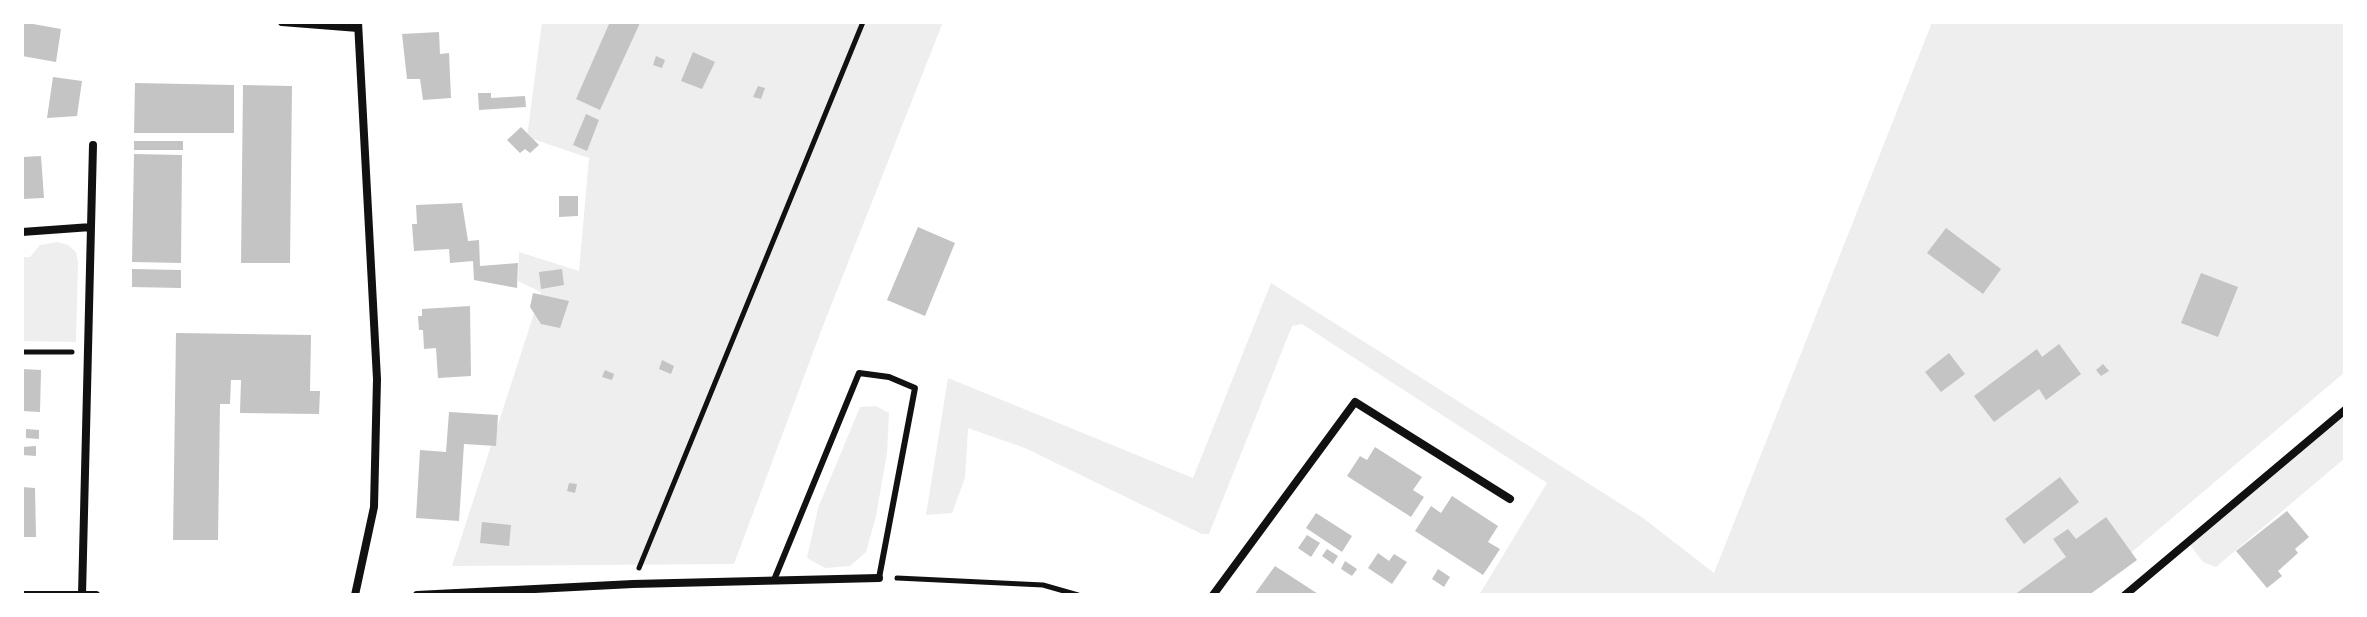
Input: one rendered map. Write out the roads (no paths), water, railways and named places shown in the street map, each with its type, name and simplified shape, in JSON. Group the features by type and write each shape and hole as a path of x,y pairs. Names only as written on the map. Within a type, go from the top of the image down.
{"street":[{"path":"282,22 358,25 377,379 374,507 355,595"},
{"path":"82,595 93,145"},
{"path":"22,232 91,227"},
{"path":"1213,595 1355,402 1510,499"},
{"path":"2125,595 2345,410"},
{"path":"417,595 633,584 879,578"},
{"path":"22,595 96,595"}],"lane":[{"path":"774,580 859,373 889,377 915,388 879,578"}]}
